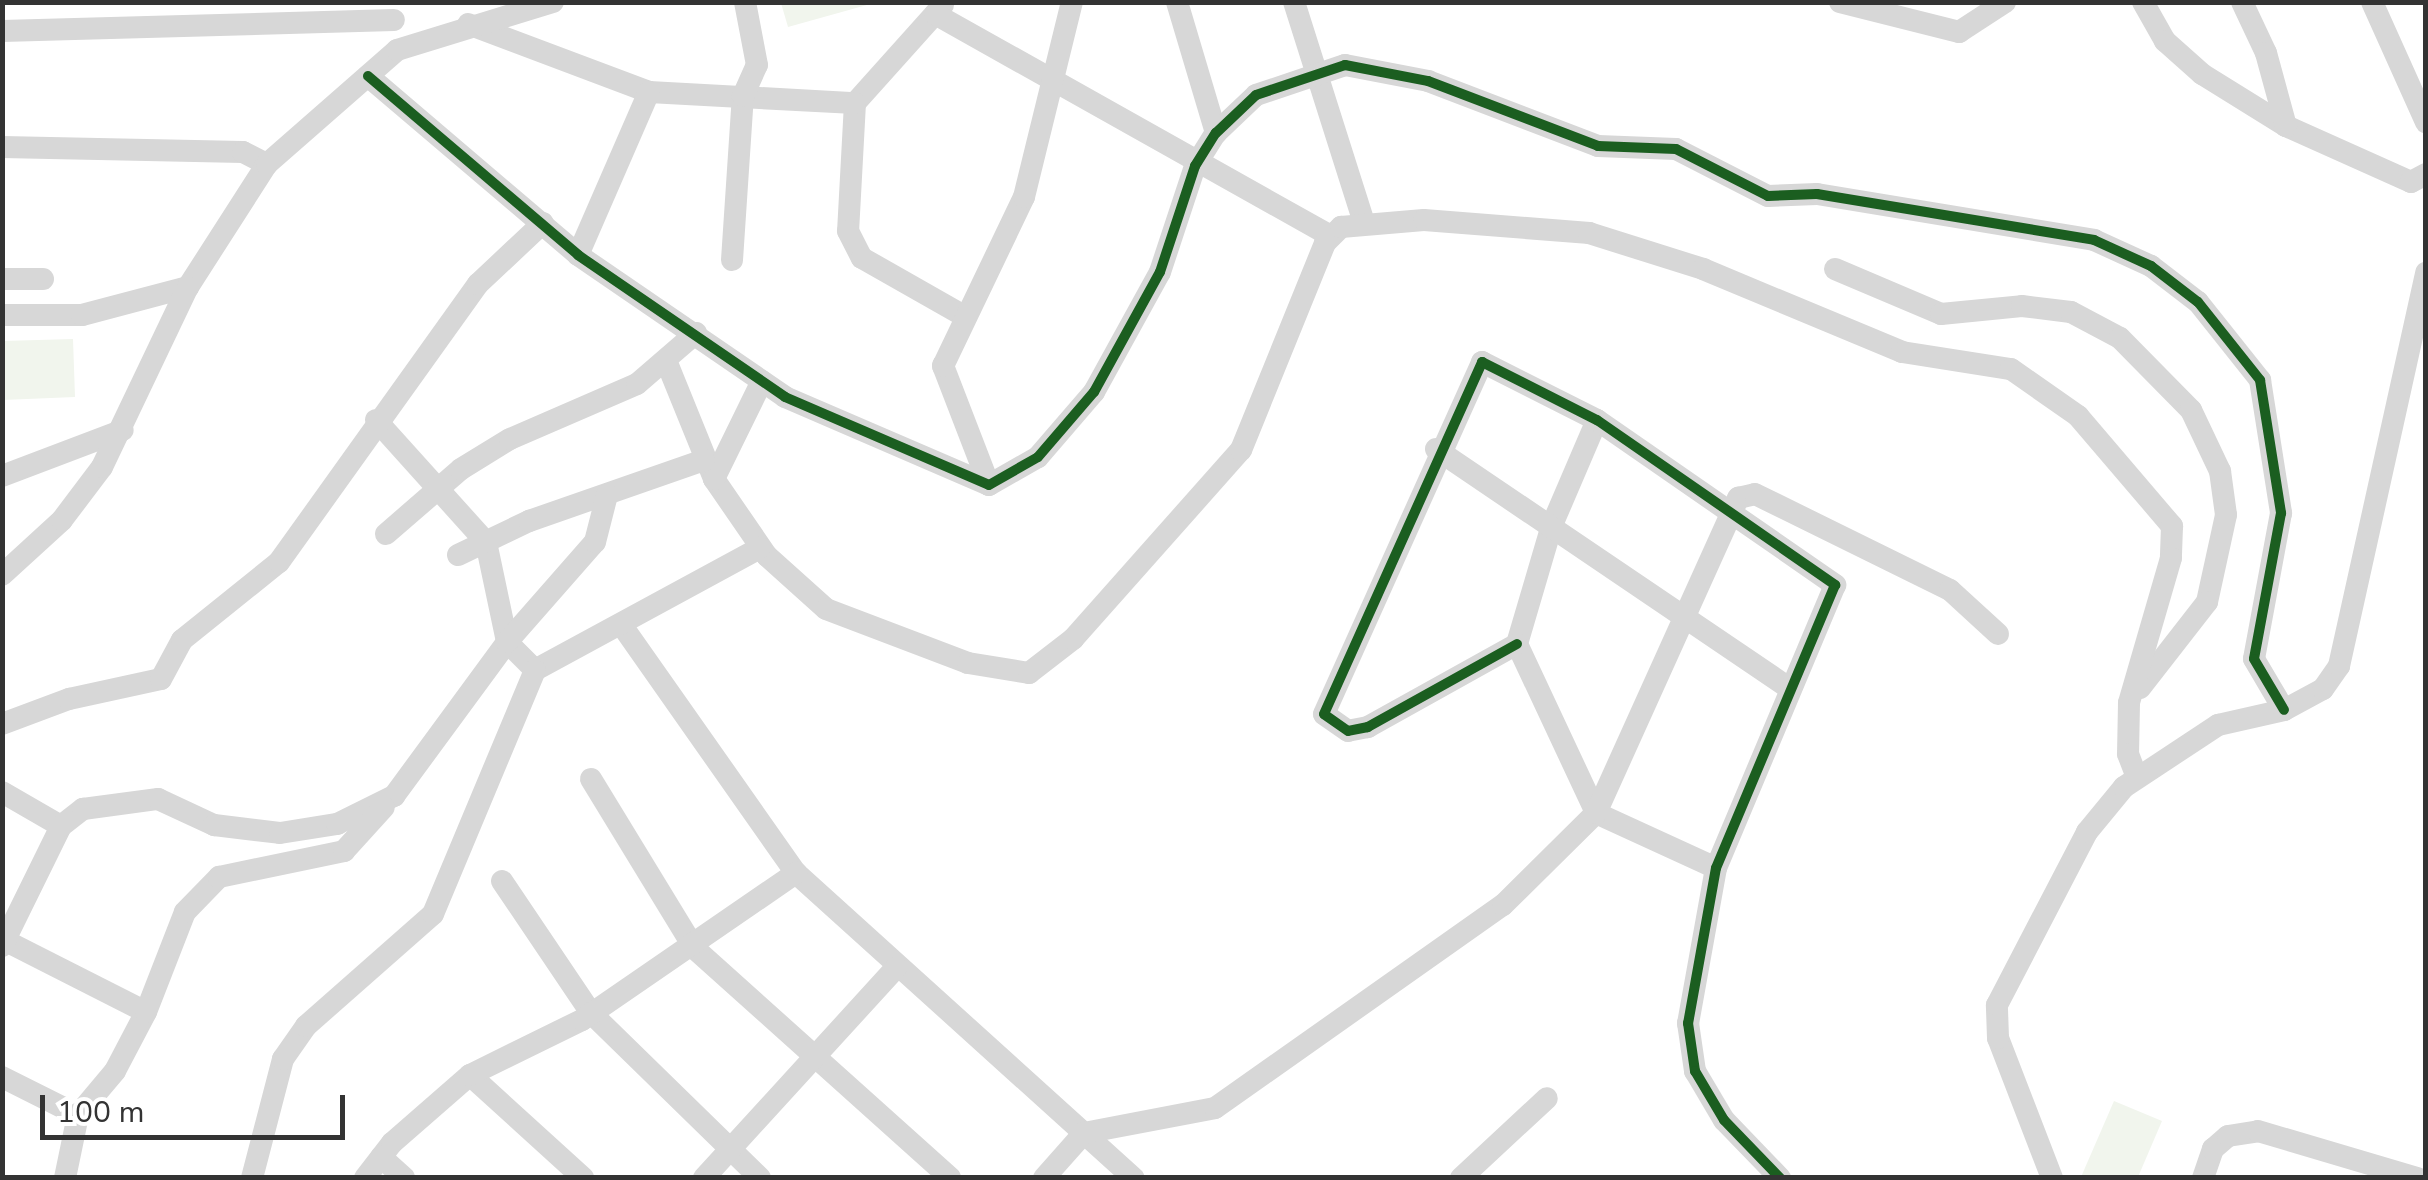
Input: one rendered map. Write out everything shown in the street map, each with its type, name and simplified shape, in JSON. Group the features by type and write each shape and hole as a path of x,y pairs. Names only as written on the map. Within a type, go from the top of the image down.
{"street":[{"path":"2,575 62,520 124,430 188,288 267,164 397,50 468,24 553,2"},
{"path":"732,260 743,96 757,65 745,2"},
{"path":"989,485 943,366 1024,197 1057,89 1072,2"},
{"path":"1178,2 1216,133"},
{"path":"1294,2 1364,222"},
{"path":"1840,2 1959,32 1972,31 2005,2"},
{"path":"2143,2 2166,40 2202,74 2286,126 2411,182 2426,174"},
{"path":"2242,2 2266,53 2286,126"},
{"path":"2372,2 2426,122"},
{"path":"964,316 852,248 854,104 940,8 1057,89 1331,236"},
{"path":"2,31 393,11 397,50"},
{"path":"468,24 649,92 854,104"},
{"path":"989,485 1038,457 1094,392 1160,272 1195,166 1216,133 1256,95 1314,72 1376,67 1598,146 1676,149 1768,196 1817,194 1885,210 2040,225 2151,266 2198,302 2260,380 2281,513 2254,659 2284,710"},
{"path":"368,76 578,255 762,381 856,432 989,485"},
{"path":"578,255 649,92"},
{"path":"2,147 243,152 267,164"},
{"path":"667,364 709,470 760,548 849,621 989,669 1044,666 1195,510 1242,450 1331,236 1364,222 1590,233 1703,269 1902,352 1998,364 2040,383 2172,526 2172,558 2129,703 2128,754 2137,777"},
{"path":"2,724 68,699 161,679 193,629 280,562 376,420 478,284 543,223"},
{"path":"1835,269 1941,314 2022,306 2071,312 2120,338 2192,410 2220,471 2226,515 2207,602 2129,703"},
{"path":"2052,1178 1998,1038 1998,1005 2087,832 2137,777 2218,724 2284,710 2323,689 2340,666 2426,273"},
{"path":"2,279 43,279"},
{"path":"2,315 82,316 188,288"},
{"path":"386,534 440,487 510,439 667,364 696,333"},
{"path":"1517,644 1368,727 1330,726 1324,714 1436,450 1482,362 1597,420 1727,514 1835,585 1788,687 1716,868 1688,1023 1695,1071 1724,1120 1780,1178"},
{"path":"458,556 608,496 709,470 762,381"},
{"path":"376,420 486,542 507,642 535,670"},
{"path":"1597,420 1552,525 1517,644 1596,813 1716,868"},
{"path":"2,476 124,430"},
{"path":"1436,450 1788,687"},
{"path":"65,1178 78,1115 115,1071 146,1012 184,912 220,877 344,850 394,796 507,642 595,542 608,496"},
{"path":"1044,1178 1084,1133 1215,1108 1503,906 1596,813 1727,514 1738,498 1771,501 1950,590 1998,634"},
{"path":"252,1178 283,1059 306,1026 433,914 535,670 623,628 760,548"},
{"path":"623,628 796,873 896,968 1134,1178"},
{"path":"591,779 694,948 950,1178"},
{"path":"2,792 62,826"},
{"path":"146,1012 4,942 62,826 83,810 158,799 214,825 280,833 337,824 394,796"},
{"path":"365,1178 381,1157 470,1075 592,1014 694,948 796,873"},
{"path":"502,881 592,1014 760,1178"},
{"path":"704,1178 896,968"},
{"path":"470,1075 582,1178"},
{"path":"2,1078 78,1115"},
{"path":"1462,1178 1547,1098"},
{"path":"2203,1178 2220,1142 2258,1131 2417,1178"},
{"path":"381,1157 404,1178"}],"shaded area":[{"path":"781,2 874,3 788,27"},
{"path":"73,339 75,397 3,400 3,341"},
{"path":"2114,1101 2162,1121 2138,1177 2081,1177"}],"cycle path":[{"path":"368,76 578,255 785,397 989,485 1038,457 1094,392 1160,272 1195,166 1216,133 1256,95 1345,65 1428,81 1598,146 1676,149 1768,196 1817,194 2094,240 2151,266 2198,302 2260,380 2281,513 2254,659 2284,710"},
{"path":"1517,644 1368,727 1348,731 1324,714 1482,362 1597,420 1835,585 1716,868 1688,1023 1695,1071 1724,1120 1780,1178"}]}
